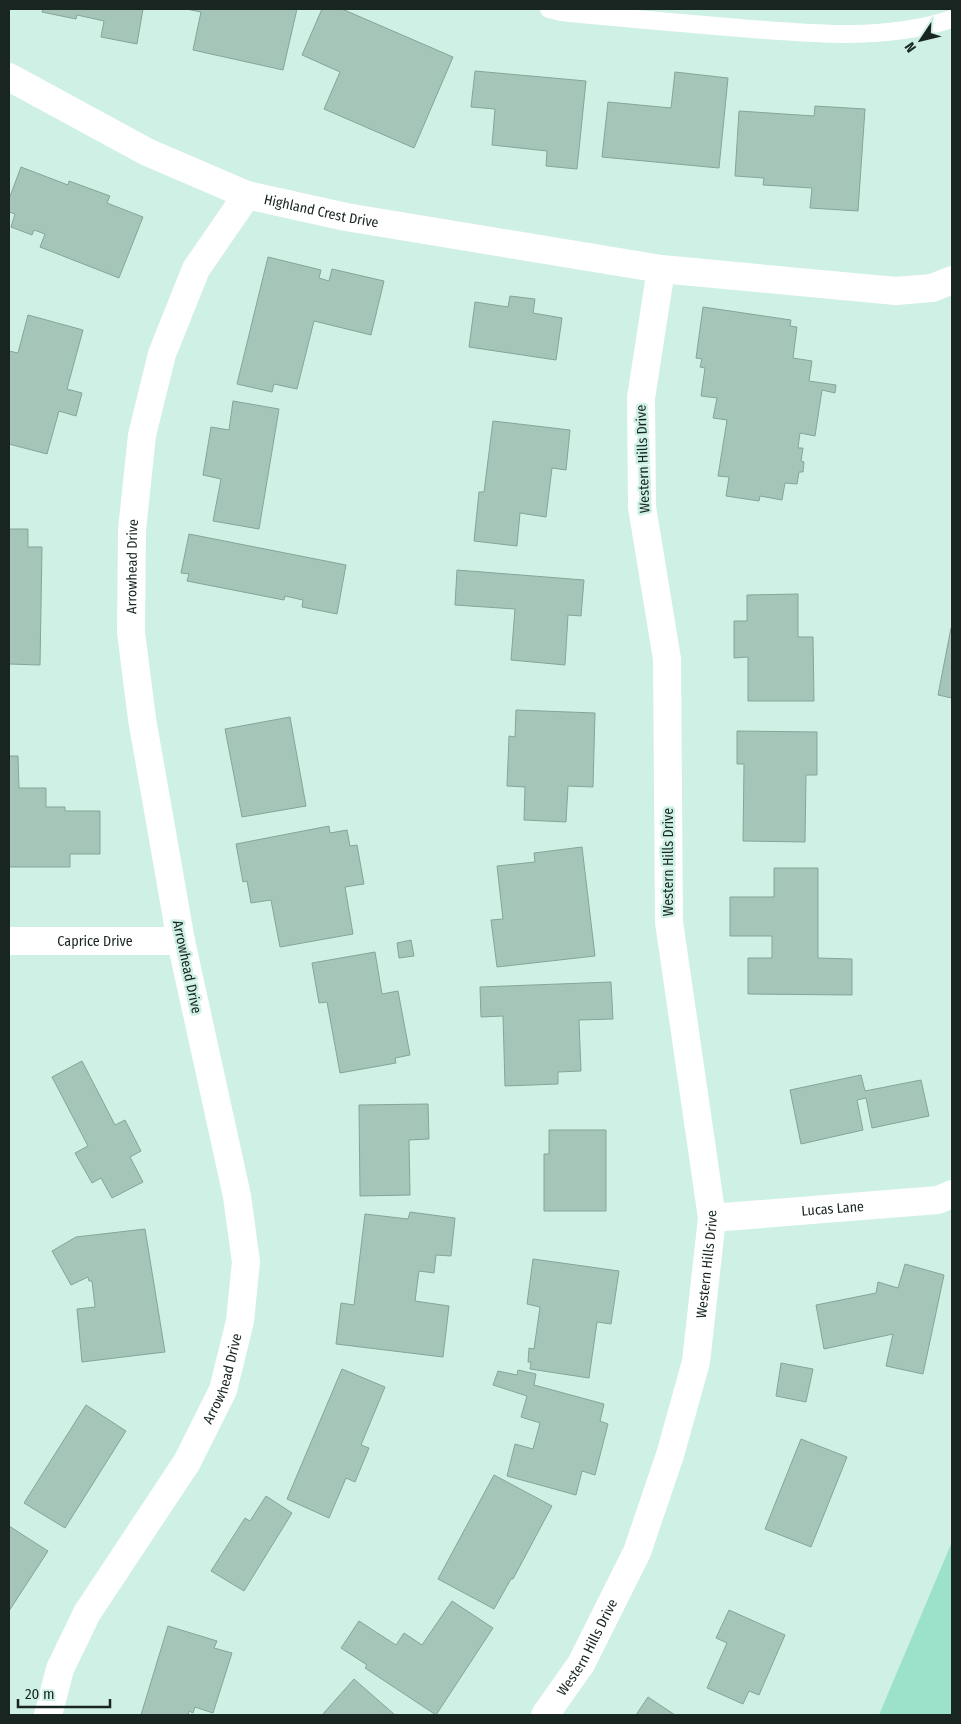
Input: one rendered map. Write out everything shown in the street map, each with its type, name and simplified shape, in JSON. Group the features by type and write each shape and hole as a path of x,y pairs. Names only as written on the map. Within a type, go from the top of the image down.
{"street":[{"name":"Highland Crest Drive","path":"9,76 147,152 247,196 346,217 661,269"},
{"name":"Arrowhead Drive","path":"48,1715 60,1669 87,1613 187,1462 222,1390 240,1321 246,1262 237,1196 181,941 142,719 131,632 132,530 142,435 162,354 196,269 247,196"},
{"path":"661,269 896,291 932,288 952,280"},
{"name":"Western Hills Drive","path":"545,1715 580,1664 637,1552 670,1455 696,1362 712,1218 668,922 667,659 642,506 641,398 661,269"},
{"name":"Caprice Drive","path":"9,941 181,941"},
{"name":"Lucas Lane","path":"712,1218 938,1200 952,1194"}],"lane":[{"path":"549,9 561,12 647,21 815,34 872,33 930,26 952,19"}],"green space":[{"path":"952,1542 952,1715 879,1715"}],"building":[{"path":"43,9 143,9 137,44 101,37 104,21 77,15 76,19 42,12"},
{"path":"186,9 297,9 283,70 193,50 201,12"},
{"path":"322,9 342,9 453,57 414,148 324,109 340,72 302,55"},
{"path":"475,71 586,81 577,169 546,166 547,151 492,145 495,109 471,107"},
{"path":"675,72 728,78 719,168 602,157 608,102 671,108"},
{"path":"815,106 865,109 858,211 810,208 812,188 763,185 764,178 735,176 739,111 814,116"},
{"path":"21,167 68,185 69,181 110,196 107,203 143,217 119,278 40,247 45,234 34,230 32,235 11,227 15,214 9,212 9,199"},
{"path":"268,257 321,270 319,278 329,281 332,269 384,281 371,335 314,321 297,389 274,384 272,392 237,384"},
{"path":"510,296 535,299 533,313 562,318 556,360 469,347 475,302 508,307"},
{"path":"703,307 791,320 790,326 797,327 793,358 812,361 809,381 836,385 835,393 822,390 815,436 800,433 798,448 803,448 801,461 804,462 803,472 799,472 797,484 785,483 782,500 760,496 759,501 726,496 729,477 718,476 727,420 713,418 717,398 701,396 705,368 700,367 702,359 696,358"},
{"path":"28,315 83,330 67,389 82,393 76,416 59,411 47,454 9,444 9,351 18,353"},
{"path":"233,401 279,409 259,529 213,521 221,479 203,475 211,427 229,430"},
{"path":"493,421 570,430 566,470 552,468 546,517 520,513 517,546 474,541 479,492 484,492"},
{"path":"9,529 28,529 28,547 42,547 40,665 9,664"},
{"path":"189,534 346,565 337,614 302,607 303,600 285,596 284,600 187,581 189,574 181,573"},
{"path":"457,570 584,580 581,616 568,615 565,665 511,660 515,609 455,605"},
{"path":"798,594 798,637 813,637 814,701 748,701 748,657 734,658 734,621 747,621 747,595"},
{"path":"952,628 952,698 938,695"},
{"path":"516,710 595,713 593,787 568,786 566,822 524,820 525,787 507,786 509,736 515,737"},
{"path":"290,717 306,806 242,817 225,729"},
{"path":"737,731 817,732 817,775 806,775 805,842 743,841 744,764 737,764"},
{"path":"9,756 18,756 19,788 46,788 46,807 65,807 65,811 100,811 100,854 70,854 70,867 9,867"},
{"path":"329,826 330,833 347,830 350,846 357,845 364,884 345,887 353,934 280,947 271,900 251,903 247,881 243,882 236,844"},
{"path":"582,847 595,956 497,967 491,920 503,919 497,866 535,862 534,853"},
{"path":"774,868 818,868 818,958 852,959 852,995 748,994 748,958 772,958 772,936 730,936 730,897 774,897"},
{"path":"411,940 414,956 399,958 397,943"},
{"path":"375,952 382,994 398,991 410,1055 395,1058 396,1063 340,1073 327,1002 319,1003 312,963"},
{"path":"611,982 613,1019 579,1020 581,1071 558,1072 558,1084 505,1086 503,1016 481,1017 480,987"},
{"path":"82,1061 115,1125 125,1120 141,1151 130,1157 143,1182 112,1198 101,1178 92,1183 75,1153 88,1146 52,1077"},
{"path":"861,1075 865,1091 921,1080 929,1116 872,1128 866,1098 857,1100 863,1130 801,1144 790,1090"},
{"path":"428,1104 429,1139 409,1140 410,1195 360,1196 359,1105"},
{"path":"549,1130 606,1130 606,1211 544,1211 544,1154 549,1154"},
{"path":"410,1212 455,1218 451,1256 436,1255 434,1273 419,1271 415,1301 449,1306 443,1357 336,1344 341,1303 354,1305 365,1214 408,1219"},
{"path":"145,1229 165,1352 82,1362 77,1309 95,1307 92,1281 89,1281 88,1277 71,1285 52,1251 76,1237"},
{"path":"533,1259 619,1271 611,1324 597,1322 589,1378 530,1369 531,1362 528,1362 529,1348 534,1349 540,1307 527,1304"},
{"path":"905,1264 944,1275 923,1374 886,1366 893,1334 824,1349 816,1305 876,1293 878,1282 898,1288"},
{"path":"781,1363 813,1369 806,1402 776,1396"},
{"path":"342,1369 385,1387 361,1445 369,1448 355,1482 346,1478 329,1518 287,1499"},
{"path":"518,1370 536,1374 534,1385 604,1404 600,1421 608,1424 595,1475 582,1471 576,1495 507,1476 515,1444 533,1449 540,1423 521,1417 527,1396 493,1385 498,1371 517,1375"},
{"path":"86,1405 126,1431 65,1528 24,1503"},
{"path":"801,1439 847,1457 811,1547 765,1529"},
{"path":"494,1475 552,1506 513,1579 511,1579 494,1609 438,1579"},
{"path":"266,1496 292,1513 244,1591 211,1571 245,1518 250,1521"},
{"path":"9,1526 48,1551 9,1611"},
{"path":"452,1601 493,1628 436,1715 365,1668 367,1665 341,1648 359,1621 396,1645 404,1633 422,1645"},
{"path":"729,1610 785,1635 759,1695 749,1691 743,1704 707,1688 727,1643 716,1638"},
{"path":"168,1626 217,1641 214,1648 232,1653 213,1713 195,1707 193,1713 189,1711 188,1715 141,1715"},
{"path":"354,1679 395,1715 322,1715"},
{"path":"648,1697 675,1715 636,1715"}]}
